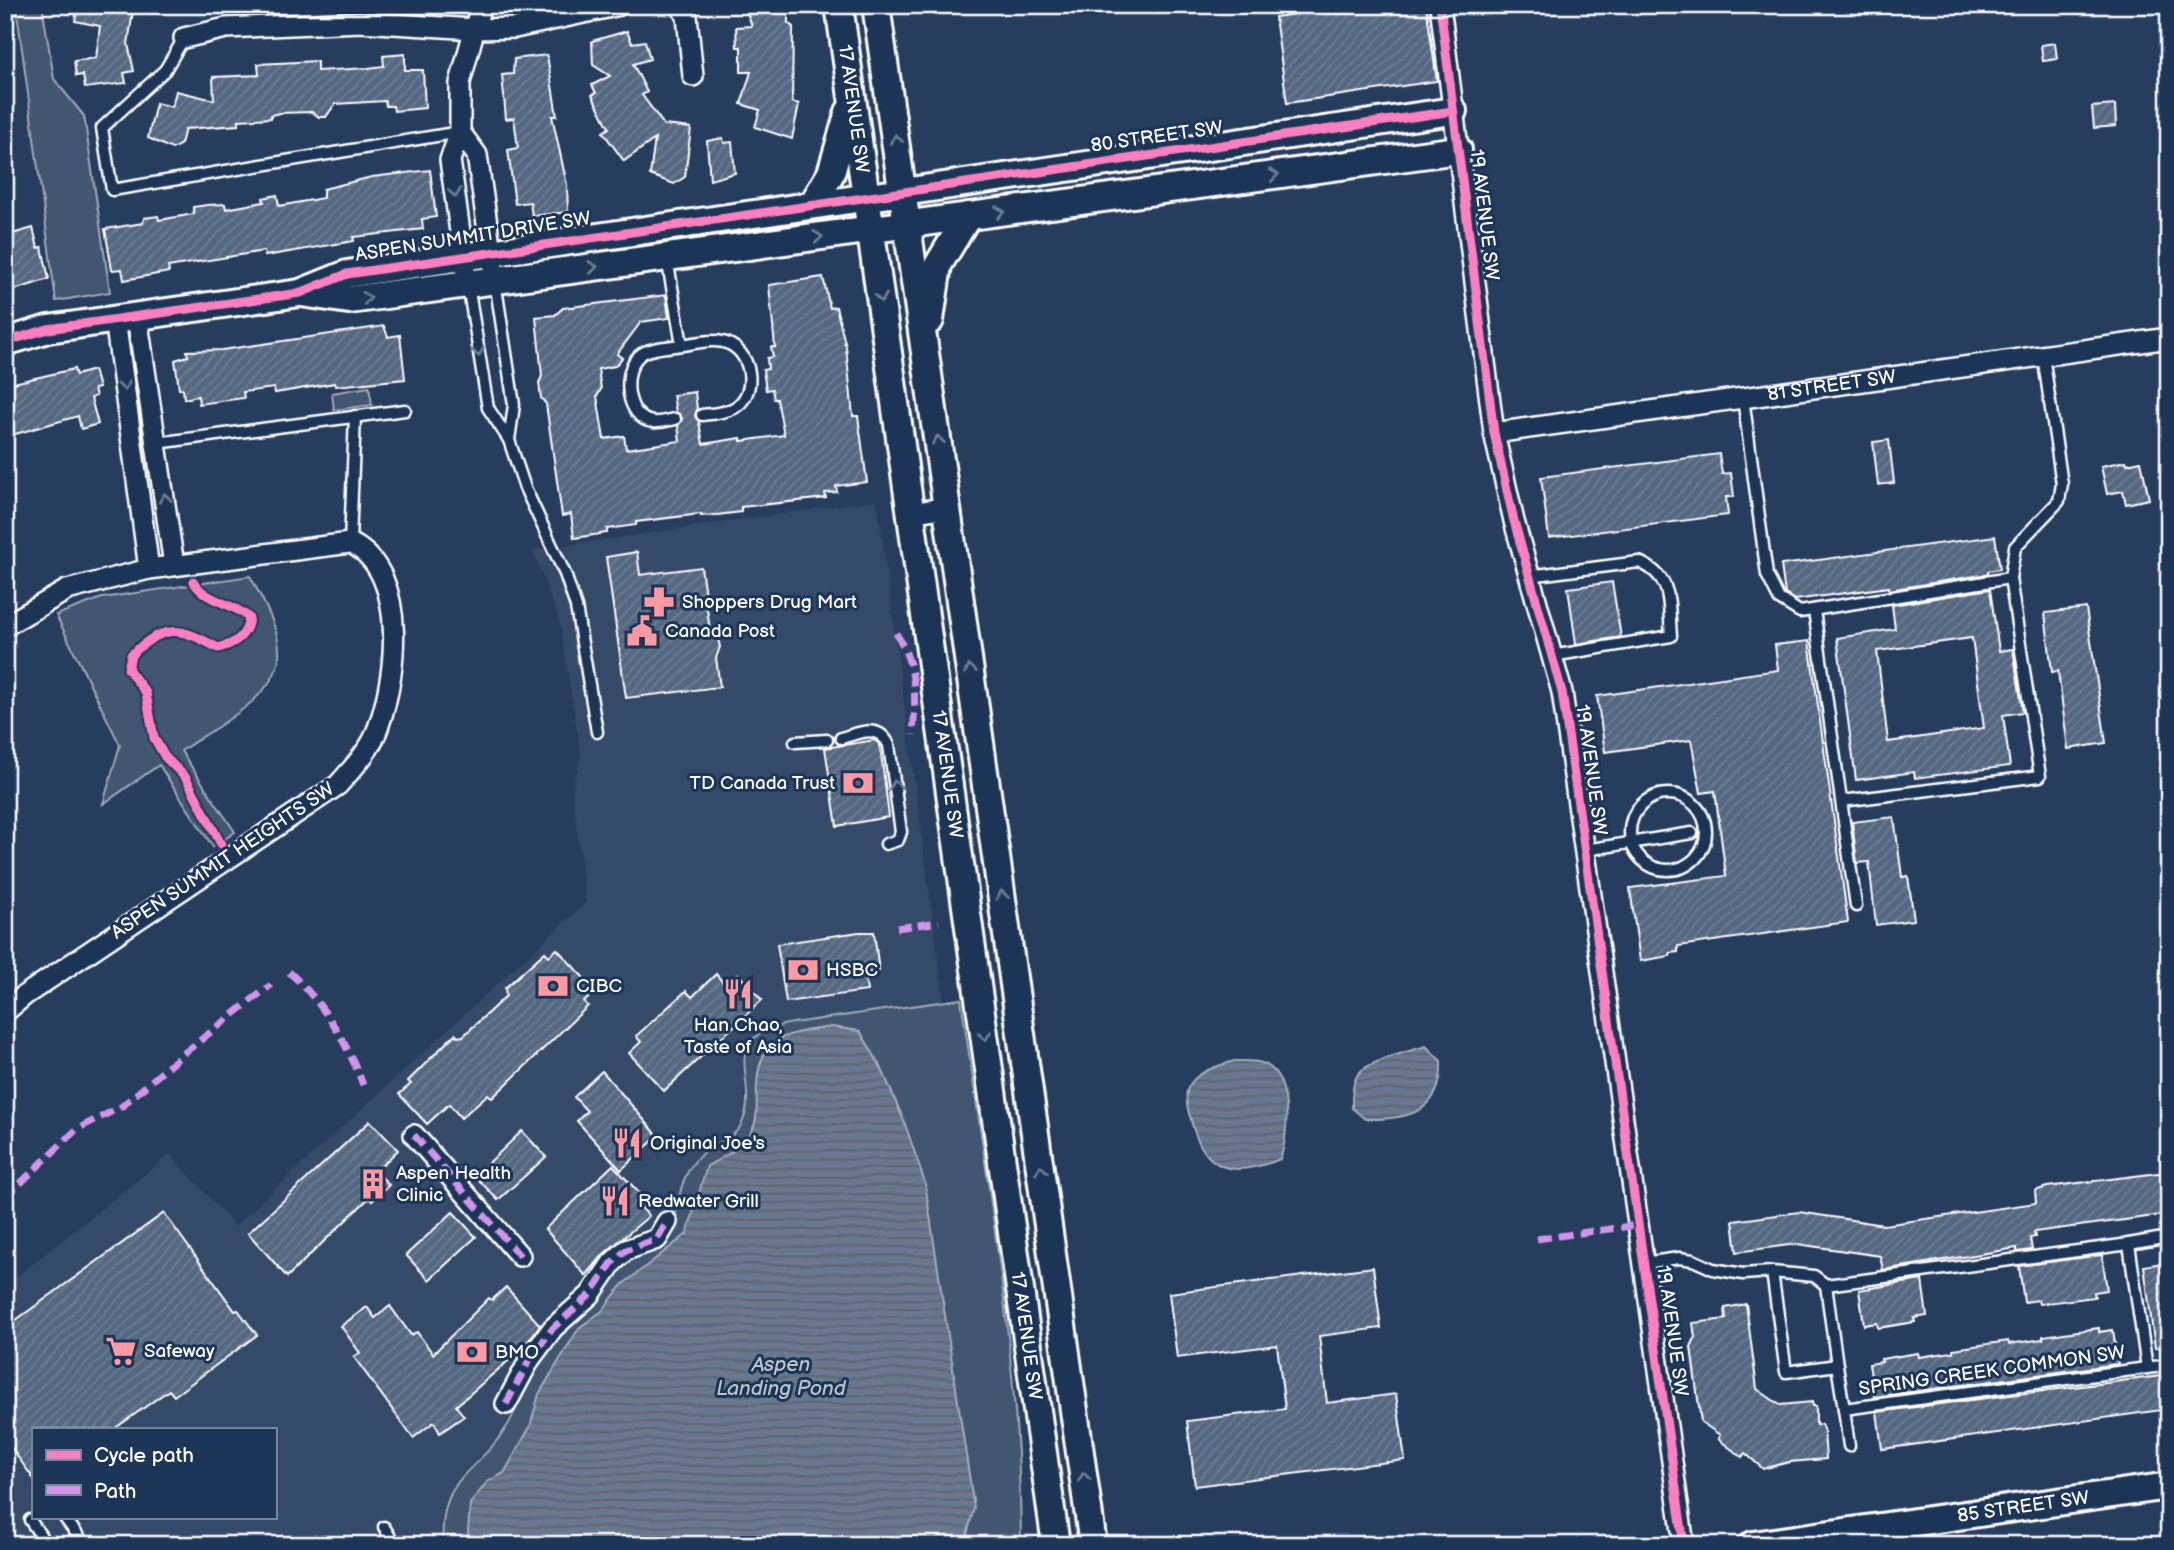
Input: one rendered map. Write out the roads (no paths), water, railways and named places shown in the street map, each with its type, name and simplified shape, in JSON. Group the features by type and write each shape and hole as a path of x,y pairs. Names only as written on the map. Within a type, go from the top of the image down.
{"main road":[{"name":"17 AVENUE SW","path":"839,5 873,230 1056,1545"},
{"name":"17 AVENUE SW","path":"876,5 1093,1545"},
{"path":"813,204 828,180 841,149 852,100"},
{"name":"80 STREET SW","path":"867,196 1453,111"},
{"path":"1236,143 1242,179"},
{"path":"908,225 1458,150"},
{"name":"ASPEN SUMMIT DRIVE SW","path":"5,342 48,330 126,317 300,293 347,274 867,196"},
{"path":"926,346 938,265 968,216"},
{"name":"ASPEN SUMMIT DRIVE SW","path":"300,293 349,300 908,225"},
{"path":"975,968 1012,962"},
{"path":"1014,1243 1050,1238"},
{"name":"85 STREET SW","path":"1753,1545 2169,1486"},
{"path":"1037,1545 1049,1495"}],"street":[{"path":"468,285 450,160 460,132 460,83 481,5"},
{"path":"184,38 226,28 360,22 475,29 533,25 620,5"},
{"path":"679,5 687,16 693,76"},
{"name":"19 AVENUE SW","path":"1440,5 1494,433 1529,576 1562,692 1684,1545"},
{"path":"460,132 477,155 495,281"},
{"path":"126,317 157,443 174,565"},
{"path":"126,317 132,446 149,569"},
{"name":"81 STREET SW","path":"1494,433 2169,338"},
{"path":"132,446 157,443"},
{"path":"911,513 947,508"},
{"path":"5,626 67,590 149,569 350,543"},
{"name":"ASPEN SUMMIT HEIGHTS SW","path":"5,1012 24,995 338,785 372,742 389,699 396,647 386,589 365,550 350,543"},
{"path":"414,1135 520,1256"},
{"path":"506,1404 530,1359 553,1328 590,1295 612,1263 626,1250 657,1239 667,1222"}],"lane":[{"path":"184,38 165,70 102,128 112,190 460,132"},
{"path":"667,257 682,345"},
{"path":"495,281 514,405 509,440"},
{"path":"468,285 488,408 509,440 525,488 565,574 576,607 597,732"},
{"path":"675,419 653,422 641,417 631,403 628,378 632,363 642,352 714,341 729,344 742,354 750,374 747,394 735,408 702,415"},
{"path":"1842,801 2040,776 2010,578 2015,547 2059,501 2062,484 2043,355"},
{"path":"1743,398 1768,575 1779,599 1800,612 2010,578"},
{"path":"157,443 405,410"},
{"path":"350,543 355,416"},
{"path":"1529,576 1639,562 1652,567 1666,582 1671,636 1552,656"},
{"path":"1814,610 1856,906"},
{"path":"841,738 865,731 878,732 885,736 889,745 901,832 898,840 886,844"},
{"path":"795,742 827,740"},
{"path":"1660,795 1684,798 1694,805 1705,826 1701,851 1693,861 1670,870 1645,863 1631,842 1633,818 1648,800 1660,795"},
{"path":"1585,850 1692,833"},
{"path":"1644,1263 1679,1258 1693,1260 1713,1269 1743,1274 1772,1272 1814,1276 1826,1284 2169,1237"},
{"name":"SPRING CREEK COMMON SW","path":"2129,1244 2147,1368"},
{"name":"SPRING CREEK COMMON SW","path":"1772,1272 1786,1372 1837,1365"},
{"name":"SPRING CREEK COMMON SW","path":"1826,1284 1844,1409 2169,1364"},
{"path":"1844,1409 1849,1446"},
{"path":"65,1518 85,1545"},
{"path":"30,1520 47,1545"},
{"path":"384,1527 395,1545"}],"water":[{"name":"Aspen Landing Pond","path":"832,1027 860,1031 881,1067 904,1121 925,1183 974,1508 967,1535 956,1545 467,1545 470,1504 487,1482 504,1473 530,1427 539,1394 579,1328 602,1311 622,1285 687,1234 707,1166 736,1149 748,1138 755,1123 759,1068 764,1055 780,1039 803,1031"},
{"path":"1426,1046 1441,1061 1440,1078 1436,1092 1420,1110 1395,1118 1365,1119 1352,1108 1355,1082 1363,1069"},
{"path":"1234,1061 1262,1063 1272,1069 1279,1079 1286,1106 1285,1136 1280,1159 1249,1168 1223,1167 1204,1151 1197,1138 1187,1104 1188,1088 1196,1077"}],"place":[{"name":"Shoppers Drug Mart","path":"659,602"},
{"name":"Canada Post","path":"642,631"},
{"name":"TD Canada Trust","path":"858,783"},
{"name":"HSBC","path":"803,970"},
{"name":"CIBC","path":"553,986"},
{"name":"Han Chao, Taste of Asia","path":"738,994"},
{"name":"Original Joe's","path":"627,1143"},
{"name":"Aspen Health Clinic","path":"373,1184"},
{"name":"Redwater Grill","path":"615,1201"},
{"name":"Safeway","path":"121,1351"},
{"name":"BMO","path":"472,1352"}]}
